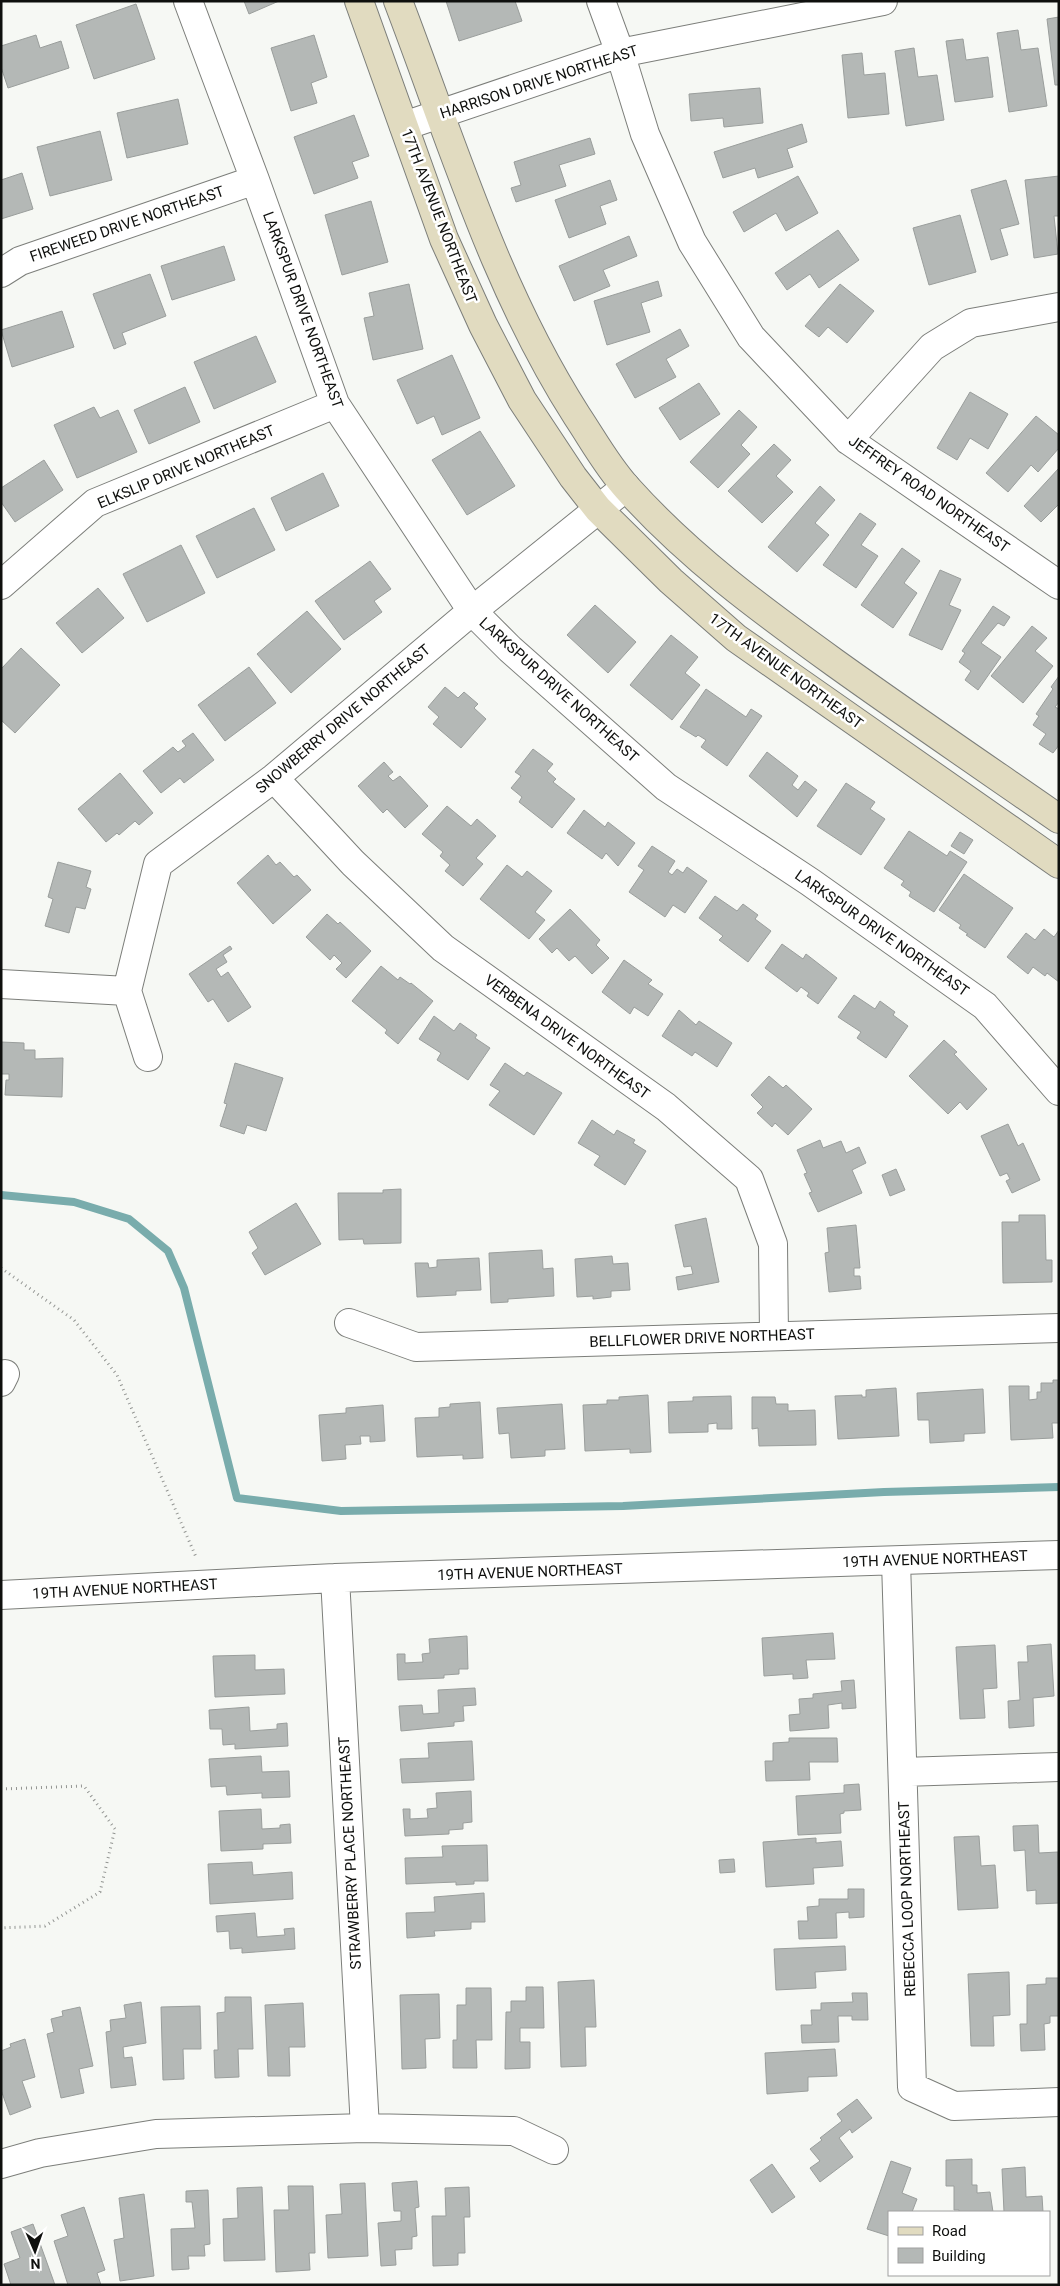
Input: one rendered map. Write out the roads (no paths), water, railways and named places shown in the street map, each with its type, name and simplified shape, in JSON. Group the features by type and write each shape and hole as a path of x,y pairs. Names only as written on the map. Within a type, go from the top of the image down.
{"street":[{"name":"LARKSPUR DRIVE NORTHEAST","path":"188,1 255,180 335,404 472,611 510,649 666,787 810,882 985,1006 1059,1091"},
{"name":"17TH AVENUE NORTHEAST","path":"358,1 444,238 500,360 522,400 572,477 598,509 671,581 736,638 1059,864"},
{"path":"398,1 438,114 490,250 530,335 554,380 602,456 626,487 691,553 736,590 898,708 1059,819"},
{"name":"JEFFREY ROAD NORTHEAST","path":"601,1 620,53 645,134 692,242 750,337 848,440 1059,585"},
{"name":"HARRISON DRIVE NORTHEAST","path":"404,126 620,53 883,1"},
{"name":"FIREWEED DRIVE NORTHEAST","path":"1,273 20,261 255,180"},
{"path":"848,440 932,346 971,323 1059,307"},
{"name":"ELKSLIP DRIVE NORTHEAST","path":"1,585 95,504 335,404"},
{"name":"SNOWBERRY DRIVE NORTHEAST","path":"127,991 158,864 274,778 472,611 626,487"},
{"name":"VERBENA DRIVE NORTHEAST","path":"274,778 353,863 443,948 666,1107 748,1179 773,1244 774,1336"},
{"path":"1,984 127,991 148,1057"},
{"name":"BELLFLOWER DRIVE NORTHEAST","path":"349,1323 416,1347 1059,1328"},
{"name":"19TH AVENUE NORTHEAST","path":"1,1595 335,1578 1059,1555"},
{"name":"REBECCA LOOP NORTHEAST","path":"896,1561 912,2087 954,2106 1059,2102"},
{"name":"STRAWBERRY PLACE NORTHEAST","path":"335,1578 365,2128"},
{"path":"903,1772 1059,1767"},
{"path":"1,2164 40,2153 156,2134 365,2128 514,2131 554,2150"}],"waterway":[{"path":"1,1195 74,1202 129,1219 168,1251 184,1288 237,1498 341,1511 623,1506 884,1492 1059,1487"}]}
